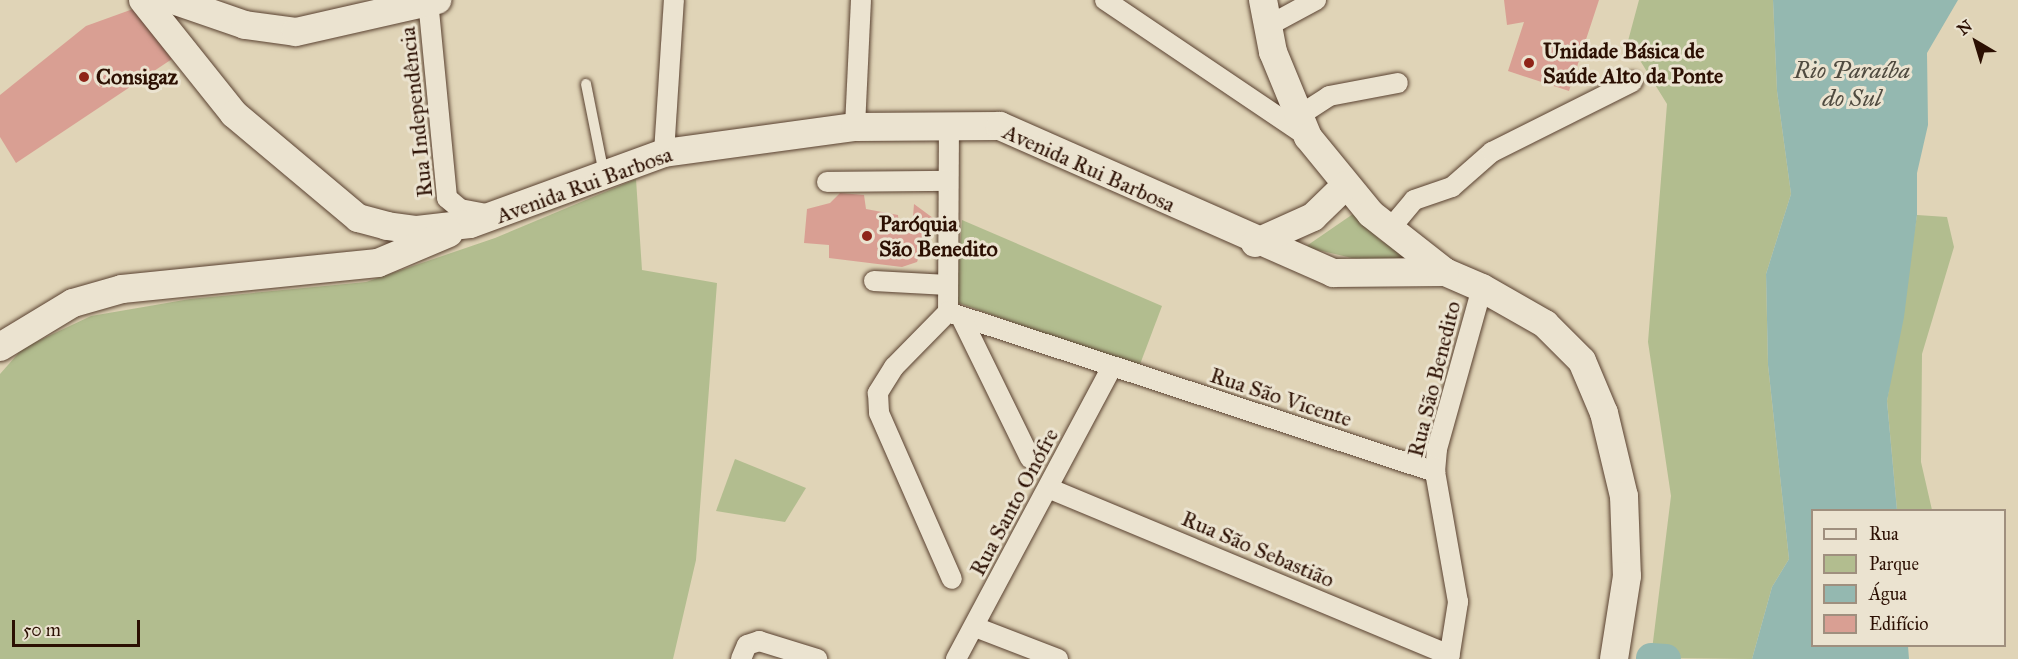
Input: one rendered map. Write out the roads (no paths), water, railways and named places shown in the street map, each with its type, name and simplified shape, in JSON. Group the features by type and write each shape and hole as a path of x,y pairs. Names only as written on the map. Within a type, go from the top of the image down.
{"main road":[{"name":"Avenida Rui Barbosa","path":"143,0 178,47 234,114 358,218 417,230 470,224 498,216 663,153 855,127 949,123 1000,126 1255,243 1333,273 1444,272 1482,288 1545,324 1582,361 1604,413 1624,496 1626,553 1614,659"},
{"path":"173,0 212,16 296,32 431,1"},
{"path":"1264,14 1303,127 1346,185 1389,230 1444,272"},
{"path":"178,47 191,26 212,16"},
{"path":"1255,243 1312,217 1346,185"},
{"path":"343,267 356,249 358,218"},
{"path":"0,347 73,303 122,289 378,263 470,224"}],"street":[{"path":"663,153 674,0"},
{"path":"855,127 861,0"},
{"path":"1105,0 1303,127 1329,96 1398,83"},
{"path":"1264,14 1316,0"},
{"name":"Rua Independência","path":"431,1 447,198 460,209 498,216"},
{"path":"1389,230 1414,200 1452,186 1492,152 1632,82"},
{"path":"949,123 948,285 955,315 1030,458"},
{"path":"827,182 947,181"},
{"path":"874,281 948,285"},
{"name":"Rua São Benedito","path":"1449,657 1458,602 1435,472 1437,449 1482,288"},
{"path":"952,579 879,413 878,393 894,368 955,315"},
{"name":"Rua São Vicente","path":"955,315 1435,472"},
{"name":"Rua Santo Onófre","path":"956,659 1112,367"},
{"name":"Rua São Sebastião","path":"1048,488 1449,657"},
{"path":"975,627 1058,659"},
{"path":"741,659 751,642 817,659"}],"lane":[{"path":"586,84 604,174"}],"water":[{"name":"Rio Paraíba do Sul","path":"1773,0 1958,0 1927,53 1928,125 1917,173 1917,215 1904,317 1887,401 1897,509 1811,509 1811,647 1908,647 1909,659 1752,659 1772,587 1789,559 1768,365 1766,274 1791,194 1777,91"}],"waterway":[{"path":"1651,658 1666,659"}],"place":[{"name":"Unidade Básica de Saúde Alto da Ponte","path":"1529,63"},
{"name":"Consigaz","path":"84,77"},
{"name":"Paróquia São Benedito","path":"867,236"}]}
